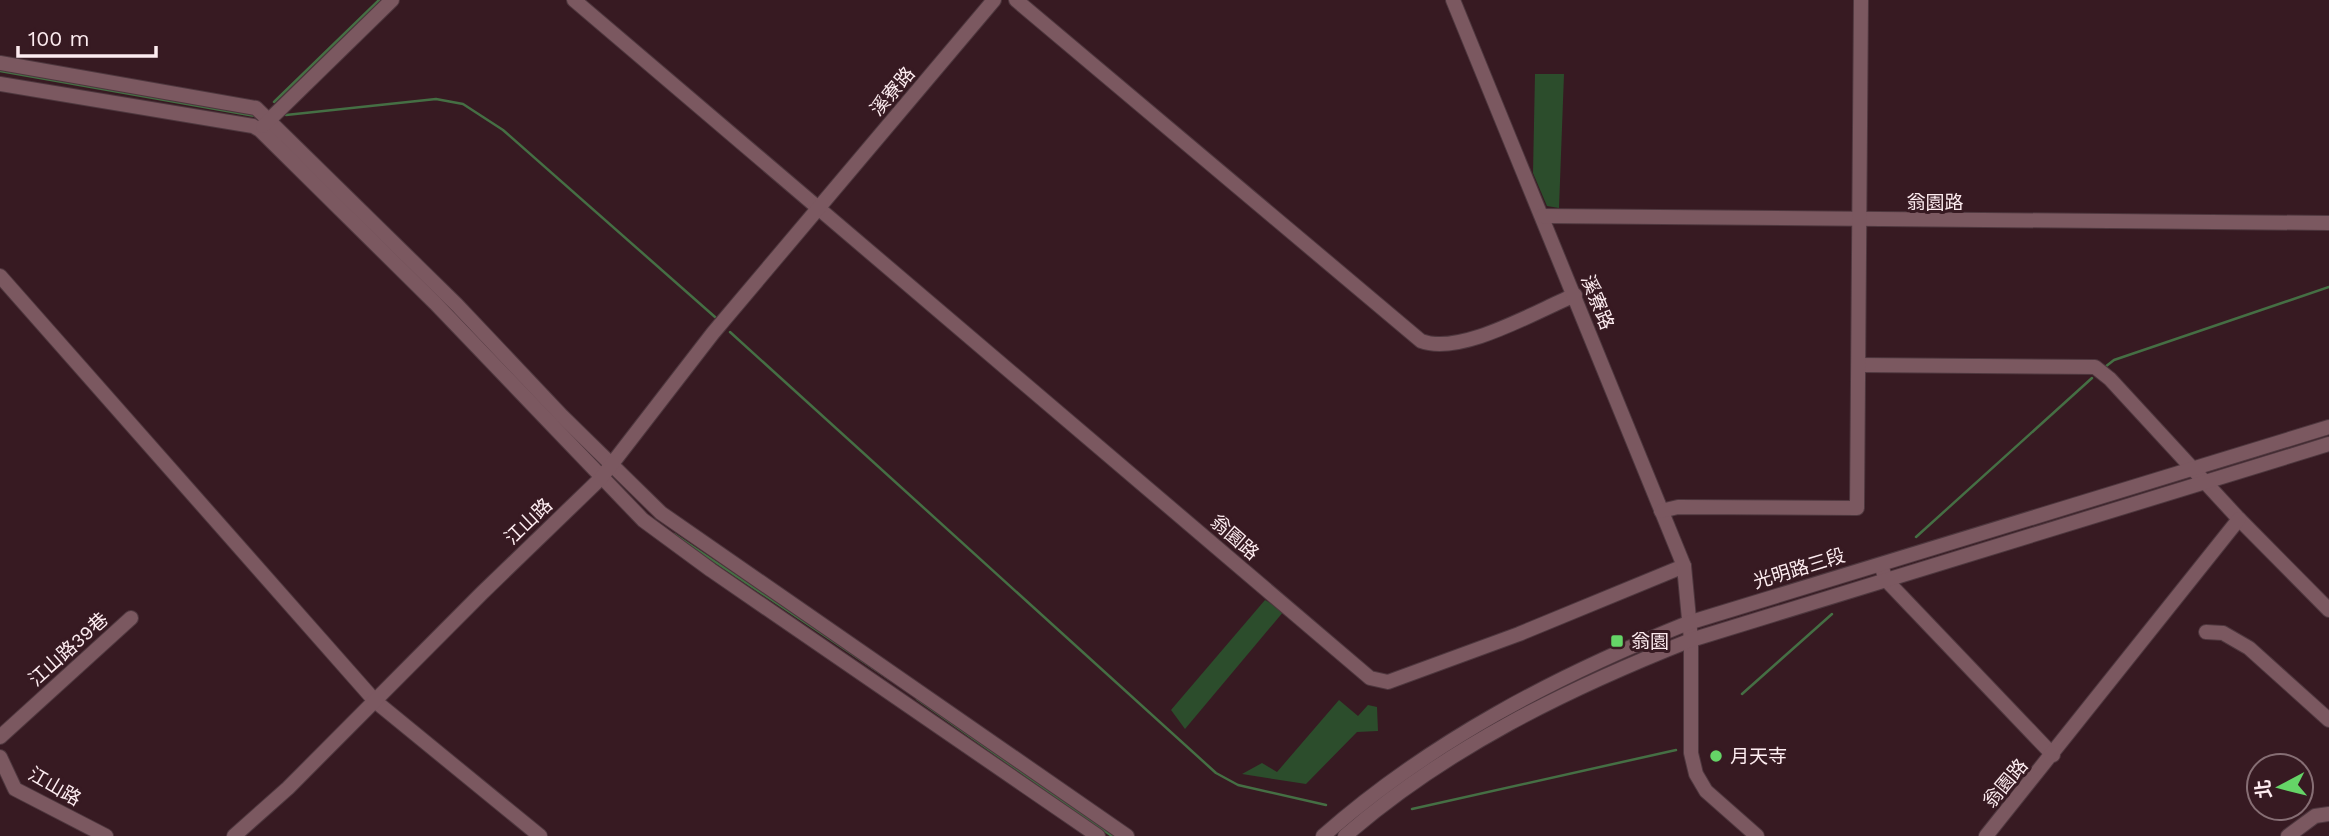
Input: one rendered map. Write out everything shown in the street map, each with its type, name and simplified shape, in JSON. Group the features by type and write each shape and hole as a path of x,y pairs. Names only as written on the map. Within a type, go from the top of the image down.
{"street":[{"path":"265,125 392,0"},
{"path":"574,0 818,207"},
{"name":"溪寮路","path":"818,207 994,0"},
{"path":"1016,0 1421,341 1445,345 1468,339 1575,295"},
{"name":"溪寮路","path":"1453,0 1684,566 1691,640"},
{"path":"1661,511 1678,507 1857,508 1861,0"},
{"path":"0,63 256,108 265,125 643,520 711,570 1098,836"},
{"path":"0,84 265,125 457,305 610,465 661,513 1127,836"},
{"name":"江山路","path":"234,836 601,478 713,333 818,207"},
{"name":"翁園路","path":"818,207 1370,678 1379,682 1388,682 1519,634 1684,566"},
{"name":"翁園路","path":"1542,216 1861,221 2329,223"},
{"path":"0,276 375,701 540,836"},
{"path":"1859,365 2095,367 2110,379 2239,519 2329,610"},
{"name":"光明路三段","path":"1323,836 1357,806 1446,743 1516,701 1603,657 1688,623 2329,427"},
{"name":"光明路三段","path":"1345,836 1441,765 1527,712 1612,671 1691,640 2329,444"},
{"name":"翁園路","path":"1986,836 2239,519"},
{"name":"翁園路","path":"1881,564 1886,580 2053,755"},
{"name":"江山路39巷","path":"0,737 131,618"},
{"path":"2206,632 2223,632 2249,648 2329,720"},
{"path":"1691,640 1692,753 1696,774 1706,791 1758,836"},
{"name":"江山路","path":"0,757 15,789 104,836"},
{"path":"2288,836 2315,816 2329,814"}],"green space":[{"path":"1535,74 1564,74 1559,208 1547,206 1533,173"},
{"path":"1265,600 1284,611 1185,729 1171,710"},
{"path":"1339,700 1358,716 1368,705 1377,707 1378,731 1357,732 1306,784 1242,774 1262,763 1277,772"}],"waterway":[{"path":"274,102 379,0"},
{"path":"0,71 255,116"},
{"path":"286,115 436,99 463,104 503,130 715,317"},
{"path":"2105,367 2114,360 2329,287"},
{"path":"730,332 1216,773 1238,785 1326,805"},
{"path":"1916,537 2092,378"},
{"path":"674,534 889,679"},
{"path":"1742,694 1832,614"},
{"path":"917,699 1112,836"},
{"path":"1412,809 1676,750"}],"place":[{"name":"翁園","path":"1617,641"},
{"name":"月天寺","path":"1716,756"}]}
